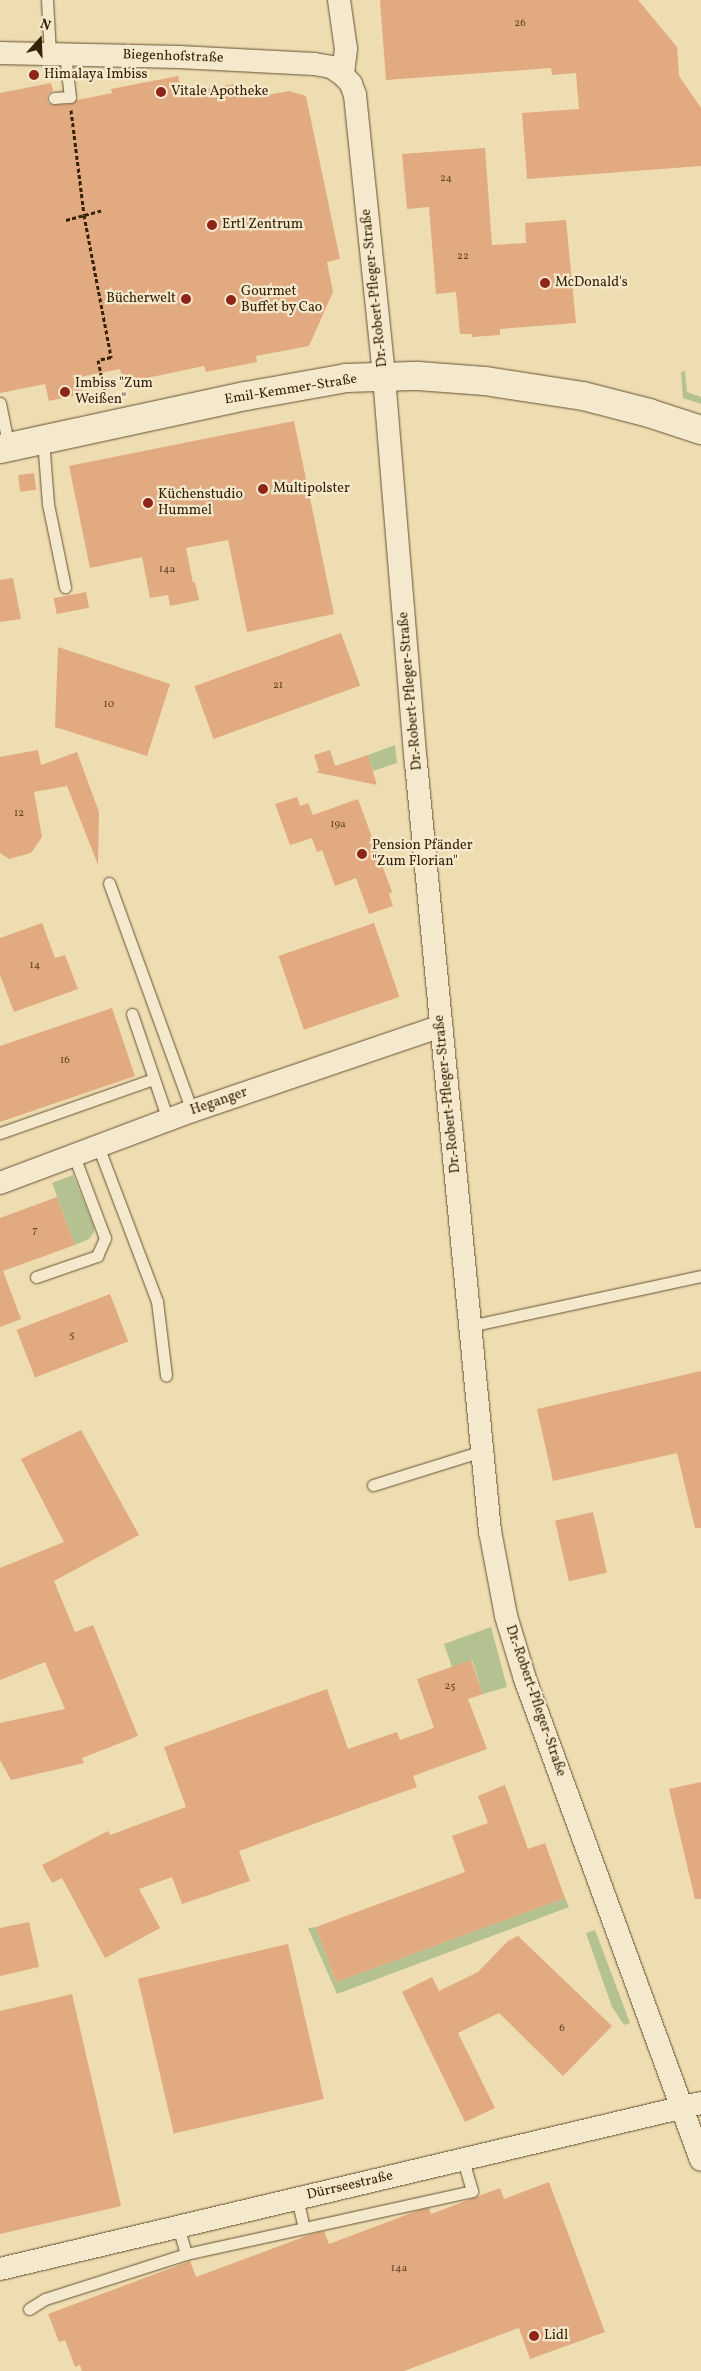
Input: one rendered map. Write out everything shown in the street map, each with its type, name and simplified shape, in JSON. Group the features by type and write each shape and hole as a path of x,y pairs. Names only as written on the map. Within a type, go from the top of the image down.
{"street":[{"path":"339,0 346,49 343,75"},
{"name":"Biegenhofstraße","path":"0,53 179,57 314,64 331,67 343,75"},
{"name":"Dr.-Robert-Pfleger-Straße","path":"343,75 351,84 355,95 384,377 441,1026 490,1532 514,1644 691,2105 701,2160"},
{"name":"Emil-Kemmer-Straße","path":"4,448 346,378 418,376 485,381 583,396 649,413 701,430"},
{"name":"Heganger","path":"0,1183 192,1111 441,1026"},
{"name":"Dürrseestraße","path":"0,2268 691,2105"}],"lane":[{"path":"47,0 58,54 70,97 54,98"},
{"path":"0,403 4,448"},
{"path":"42,440 48,504 65,587"},
{"path":"109,883 192,1111"},
{"path":"132,1014 168,1120"},
{"path":"0,1133 153,1079"},
{"path":"98,1146 157,1301 166,1375"},
{"path":"36,1277 97,1256 105,1238 74,1156"},
{"path":"470,1326 701,1276"},
{"path":"373,1485 482,1451"},
{"path":"29,2309 45,2299 186,2254 472,2191 464,2159"},
{"path":"297,2198 304,2228"},
{"path":"178,2226 186,2254"}],"path":[{"path":"70,97 84,215 111,357 98,360 103,380"},
{"path":"66,220 103,210"}],"green space":[{"path":"685,371 687,392 701,397 701,404 683,398 681,372"},
{"path":"395,745 397,763 373,771 368,755"},
{"path":"73,1175 94,1227 94,1232 89,1239 75,1245 52,1183"},
{"path":"491,1627 507,1687 483,1694 472,1660 452,1667 444,1644"},
{"path":"565,1898 569,1907 337,1994 308,1928 316,1927 336,1982"},
{"path":"595,1930 630,2023 624,2025 612,2007 586,1933"}],"building":[{"path":"380,0 638,0 677,47 679,76 701,108 701,166 527,179 522,113 579,109 576,73 552,75 551,68 386,80"},
{"name":"Ertl Zentrum","path":"178,76 182,94 233,84 251,98 289,91 306,96 340,259 327,262 333,292 309,346 256,356 257,362 206,372 204,366 123,383 120,369 80,377 83,394 49,401 45,384 0,393 0,93 51,83 53,91 47,95 48,103 54,105 70,104 77,100 112,93 111,89"},
{"path":"485,148 492,245 526,243 525,223 566,220 576,323 500,329 500,335 472,337 472,334 460,334 456,292 436,294 429,207 407,209 402,154"},
{"path":"294,421 334,614 247,632 228,540 186,548 193,583 195,582 199,600 170,606 168,595 150,598 142,557 90,568 69,466"},
{"path":"34,473 36,490 20,492 18,475"},
{"path":"13,578 21,619 0,622 0,580"},
{"path":"86,592 89,608 57,614 54,598"},
{"path":"341,633 360,686 214,739 194,686"},
{"path":"58,647 170,684 147,756 55,727"},
{"path":"38,750 41,765 77,752 99,812 98,865 67,786 34,792 42,837 31,853 9,859 0,853 0,757"},
{"path":"330,750 335,766 368,755 377,785 315,772 319,771 314,755"},
{"path":"297,797 300,806 308,803 313,815 358,799 392,892 389,894 393,906 369,914 356,878 335,886 322,850 317,852 312,838 290,845 275,804"},
{"path":"42,923 55,958 65,955 78,989 14,1012 0,975 0,938"},
{"path":"374,923 399,997 304,1030 279,956"},
{"path":"112,1008 135,1076 0,1122 0,1046"},
{"path":"57,1197 75,1245 3,1271 21,1319 0,1327 0,1218"},
{"path":"110,1294 128,1342 35,1377 17,1330"},
{"path":"701,1371 701,1528 695,1528 677,1453 553,1481 537,1409"},
{"path":"81,1430 139,1535 54,1581 75,1632 93,1625 138,1736 82,1758 84,1763 11,1780 0,1760 0,1723 65,1709 45,1662 0,1680 0,1568 64,1542 21,1459"},
{"path":"593,1512 607,1572 569,1581 555,1521"},
{"path":"471,1660 483,1694 468,1699 487,1749 413,1776 417,1787 239,1851 250,1881 182,1904 172,1877 139,1889 160,1928 105,1958 62,1878 52,1883 42,1865 108,1831 110,1835 186,1807 164,1747 327,1689 348,1749 397,1732 400,1740 434,1728 417,1679"},
{"path":"701,1782 701,1899 695,1899 669,1789"},
{"path":"505,1785 528,1849 545,1843 565,1898 336,1982 316,1927 465,1872 452,1836 488,1823 478,1796"},
{"path":"29,1922 39,1967 0,1976 0,1928"},
{"path":"518,1936 612,2026 563,2076 499,2013 458,2033 495,2108 465,2122 402,1992 432,1977 439,1991 478,1972 508,1941"},
{"path":"288,1944 324,2099 174,2134 138,1979"},
{"path":"72,1994 121,2206 0,2234 0,2011"},
{"path":"549,2182 605,2332 530,2359 519,2328 404,2371 82,2371 80,2365 75,2367 65,2340 59,2342 48,2314 190,2261 196,2277 309,2235 324,2231 329,2244 419,2210 429,2208 431,2214 500,2188 504,2199"}],"place":[{"name":"Himalaya Imbiss","path":"34,75"},
{"name":"Vitale Apotheke","path":"161,92"},
{"name":"Ertl Zentrum","path":"212,225"},
{"name":"McDonald's","path":"545,283"},
{"name":"Bücherwelt","path":"186,299"},
{"name":"Gourmet Buffet by Cao","path":"231,300"},
{"name":"Imbiss \"Zum Weißen\"","path":"65,392"},
{"name":"Multipolster","path":"263,489"},
{"name":"Küchenstudio Hummel","path":"148,503"},
{"name":"Pension Pfänder \"Zum Florian\"","path":"362,854"},
{"name":"Lidl","path":"534,2336"}]}
